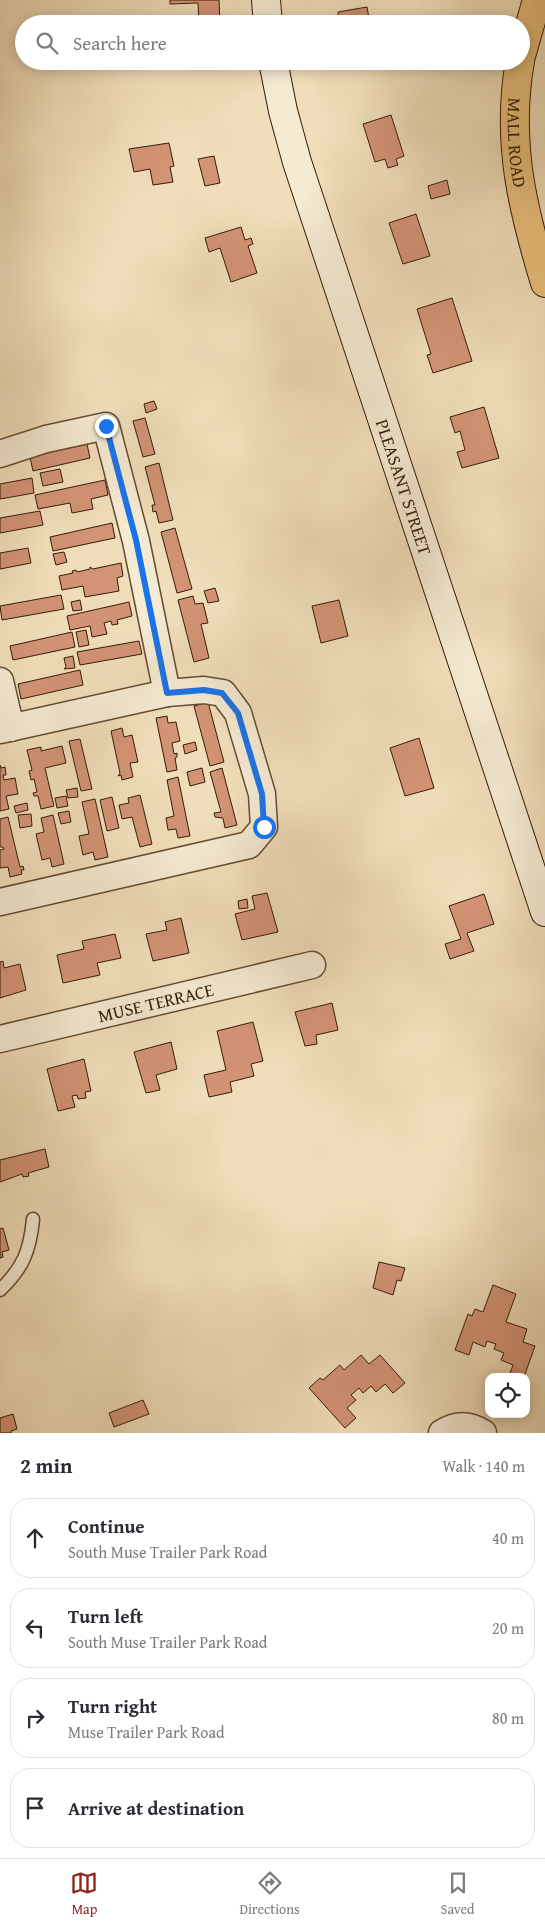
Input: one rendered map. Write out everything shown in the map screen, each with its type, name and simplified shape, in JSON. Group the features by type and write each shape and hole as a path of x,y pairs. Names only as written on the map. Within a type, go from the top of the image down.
{"main road":[{"path":"266,0 267,15"},
{"path":"530,24 537,0"},
{"name":"PLEASANT STREET","path":"274,70 297,162 545,912"},
{"name":"MALL ROAD","path":"519,70 515,102 514,137 517,171 523,204 545,283"}],"street":[{"path":"0,454 46,439 106,426 136,540 167,693"},
{"path":"0,680 5,729 167,693 204,690 222,693 238,713 262,794 264,827 249,845 0,902"},
{"name":"MUSE TERRACE","path":"0,1039 312,966"},
{"path":"442,1433 453,1427 464,1426 474,1427 483,1433"}],"lane":[{"path":"0,1290 17,1274 31,1243 33,1220"}],"building":[{"path":"170,0 219,0 220,15 199,15 198,3 170,4"},
{"path":"367,7 368,15 338,15 338,12"},
{"path":"391,115 404,156 396,159 398,165 388,168 385,159 375,162 363,124"},
{"path":"169,143 174,166 170,167 173,182 153,185 150,169 134,172 129,149"},
{"path":"214,156 220,183 205,186 198,159"},
{"path":"447,180 450,194 431,199 428,186"},
{"path":"416,214 430,256 403,264 389,223"},
{"path":"241,227 245,240 251,238 253,244 248,246 257,273 231,282 220,248 209,252 205,238"},
{"path":"452,298 472,361 433,373 427,355 431,354 417,309"},
{"path":"154,401 157,409 146,413 144,404"},
{"path":"484,407 499,458 462,468 457,452 465,450 460,431 455,433 450,417"},
{"path":"145,418 155,454 143,457 133,421"},
{"path":"87,444 90,458 33,471 30,457"},
{"path":"159,463 173,520 159,523 156,511 153,512 152,505 155,505 145,467"},
{"path":"60,469 63,482 43,486 40,473"},
{"path":"32,478 34,493 0,499 0,484"},
{"path":"105,480 108,495 91,499 93,509 72,513 70,503 38,509 35,495"},
{"path":"40,511 43,525 0,533 0,518"},
{"path":"112,523 115,538 53,551 50,537"},
{"path":"175,528 192,589 177,593 161,532"},
{"path":"28,548 31,563 0,569 0,553"},
{"path":"64,552 67,562 56,565 53,554"},
{"path":"121,563 123,576 117,578 119,591 85,597 83,586 62,590 59,576 73,573 72,571 76,570 77,572 90,569 90,567 93,569"},
{"path":"215,588 219,601 208,603 204,591"},
{"path":"61,595 64,609 2,620 0,606"},
{"path":"193,596 195,604 203,603 208,623 201,624 209,658 194,662 178,600"},
{"path":"80,600 82,610 73,611 71,602"},
{"path":"339,600 348,636 321,643 312,606"},
{"path":"129,602 132,616 117,620 118,624 112,625 111,621 104,623 107,634 92,637 90,626 70,630 67,616"},
{"path":"86,630 89,645 79,647 76,632"},
{"path":"72,632 75,647 13,660 10,646"},
{"path":"139,641 142,654 80,665 77,652"},
{"path":"73,656 75,668 64,669 66,667 64,658"},
{"path":"80,670 83,685 21,699 18,684"},
{"path":"208,702 224,762 210,766 194,706"},
{"path":"167,716 168,723 176,722 180,741 172,743 174,754 177,753 175,758 177,770 167,772 156,718"},
{"path":"122,728 124,737 132,735 138,762 130,763 133,777 122,780 121,775 118,776 120,773 111,731"},
{"path":"419,738 434,788 405,796 390,748"},
{"path":"80,739 92,789 81,791 69,741"},
{"path":"195,742 197,750 185,754 183,745"},
{"path":"62,746 66,763 45,768 54,806 41,809 38,796 34,796 33,793 37,792 34,779 31,780 29,771 32,770 27,750 41,747 41,751"},
{"path":"0,765 1,768 5,767 6,775 3,775 4,780 15,778 18,794 6,796 9,809 0,811"},
{"path":"202,768 205,782 190,786 187,772"},
{"path":"222,768 237,825 225,828 223,818 215,817 214,813 221,812 210,772"},
{"path":"178,777 190,836 178,838 176,829 168,830 166,818 174,816 167,780"},
{"path":"77,788 78,797 68,798 66,790"},
{"path":"140,795 152,844 140,847 132,817 122,819 119,805 129,803 128,798"},
{"path":"66,796 68,806 57,808 55,798"},
{"path":"112,797 119,828 107,831 100,800"},
{"path":"95,799 108,857 95,860 93,852 83,855 79,836 89,834 82,802"},
{"path":"27,803 28,810 16,813 14,806"},
{"path":"69,811 71,822 61,824 58,813"},
{"path":"31,814 32,826 20,828 18,815"},
{"path":"53,815 64,864 52,867 50,858 42,860 36,834 44,832 41,818"},
{"path":"8,817 20,867 23,866 24,870 21,870 22,874 10,877 8,867 0,868 0,850 4,849 0,847 0,819"},
{"path":"267,893 278,932 242,940 235,914 255,909 252,896"},
{"path":"484,894 494,924 467,933 474,951 450,959 445,944 461,939 449,906"},
{"path":"247,899 248,908 239,909 238,901"},
{"path":"181,918 189,953 153,961 146,934 167,930 165,922"},
{"path":"115,934 121,958 97,963 100,975 63,983 57,955 84,949 82,941"},
{"path":"3,961 4,968 20,964 26,990 0,998 0,962"},
{"path":"332,1003 338,1030 316,1035 317,1044 305,1046 295,1012"},
{"path":"253,1022 263,1061 251,1064 254,1076 230,1082 232,1092 209,1097 204,1075 226,1070 217,1031"},
{"path":"171,1042 177,1069 156,1075 160,1090 146,1093 134,1052"},
{"path":"84,1059 91,1091 85,1092 86,1098 78,1099 77,1095 72,1096 75,1107 58,1111 47,1069"},
{"path":"45,1149 49,1167 28,1173 29,1176 23,1177 22,1174 0,1182 0,1160"},
{"path":"3,1228 9,1250 2,1252 3,1257 0,1258 0,1229"},
{"path":"379,1262 405,1268 401,1281 397,1280 393,1295 373,1288"},
{"path":"493,1285 516,1294 506,1322 527,1329 523,1342 535,1346 525,1373 510,1373 513,1365 501,1360 504,1353 494,1349 496,1344 487,1341 485,1347 473,1342 469,1355 455,1350 468,1314 472,1316 475,1309 483,1312"},
{"path":"361,1355 369,1364 380,1355 405,1383 393,1393 385,1384 376,1392 371,1386 363,1393 359,1388 351,1395 356,1400 347,1408 356,1418 345,1428 309,1388 320,1378 323,1380 340,1365 344,1370"},
{"path":"143,1400 149,1414 114,1427 109,1413"},
{"path":"13,1414 17,1429 11,1431 11,1433 0,1433 0,1418"}],"route":[{"path":"106,426 136,540 167,693 204,690 222,693 238,713 262,794 264,827"}]}
